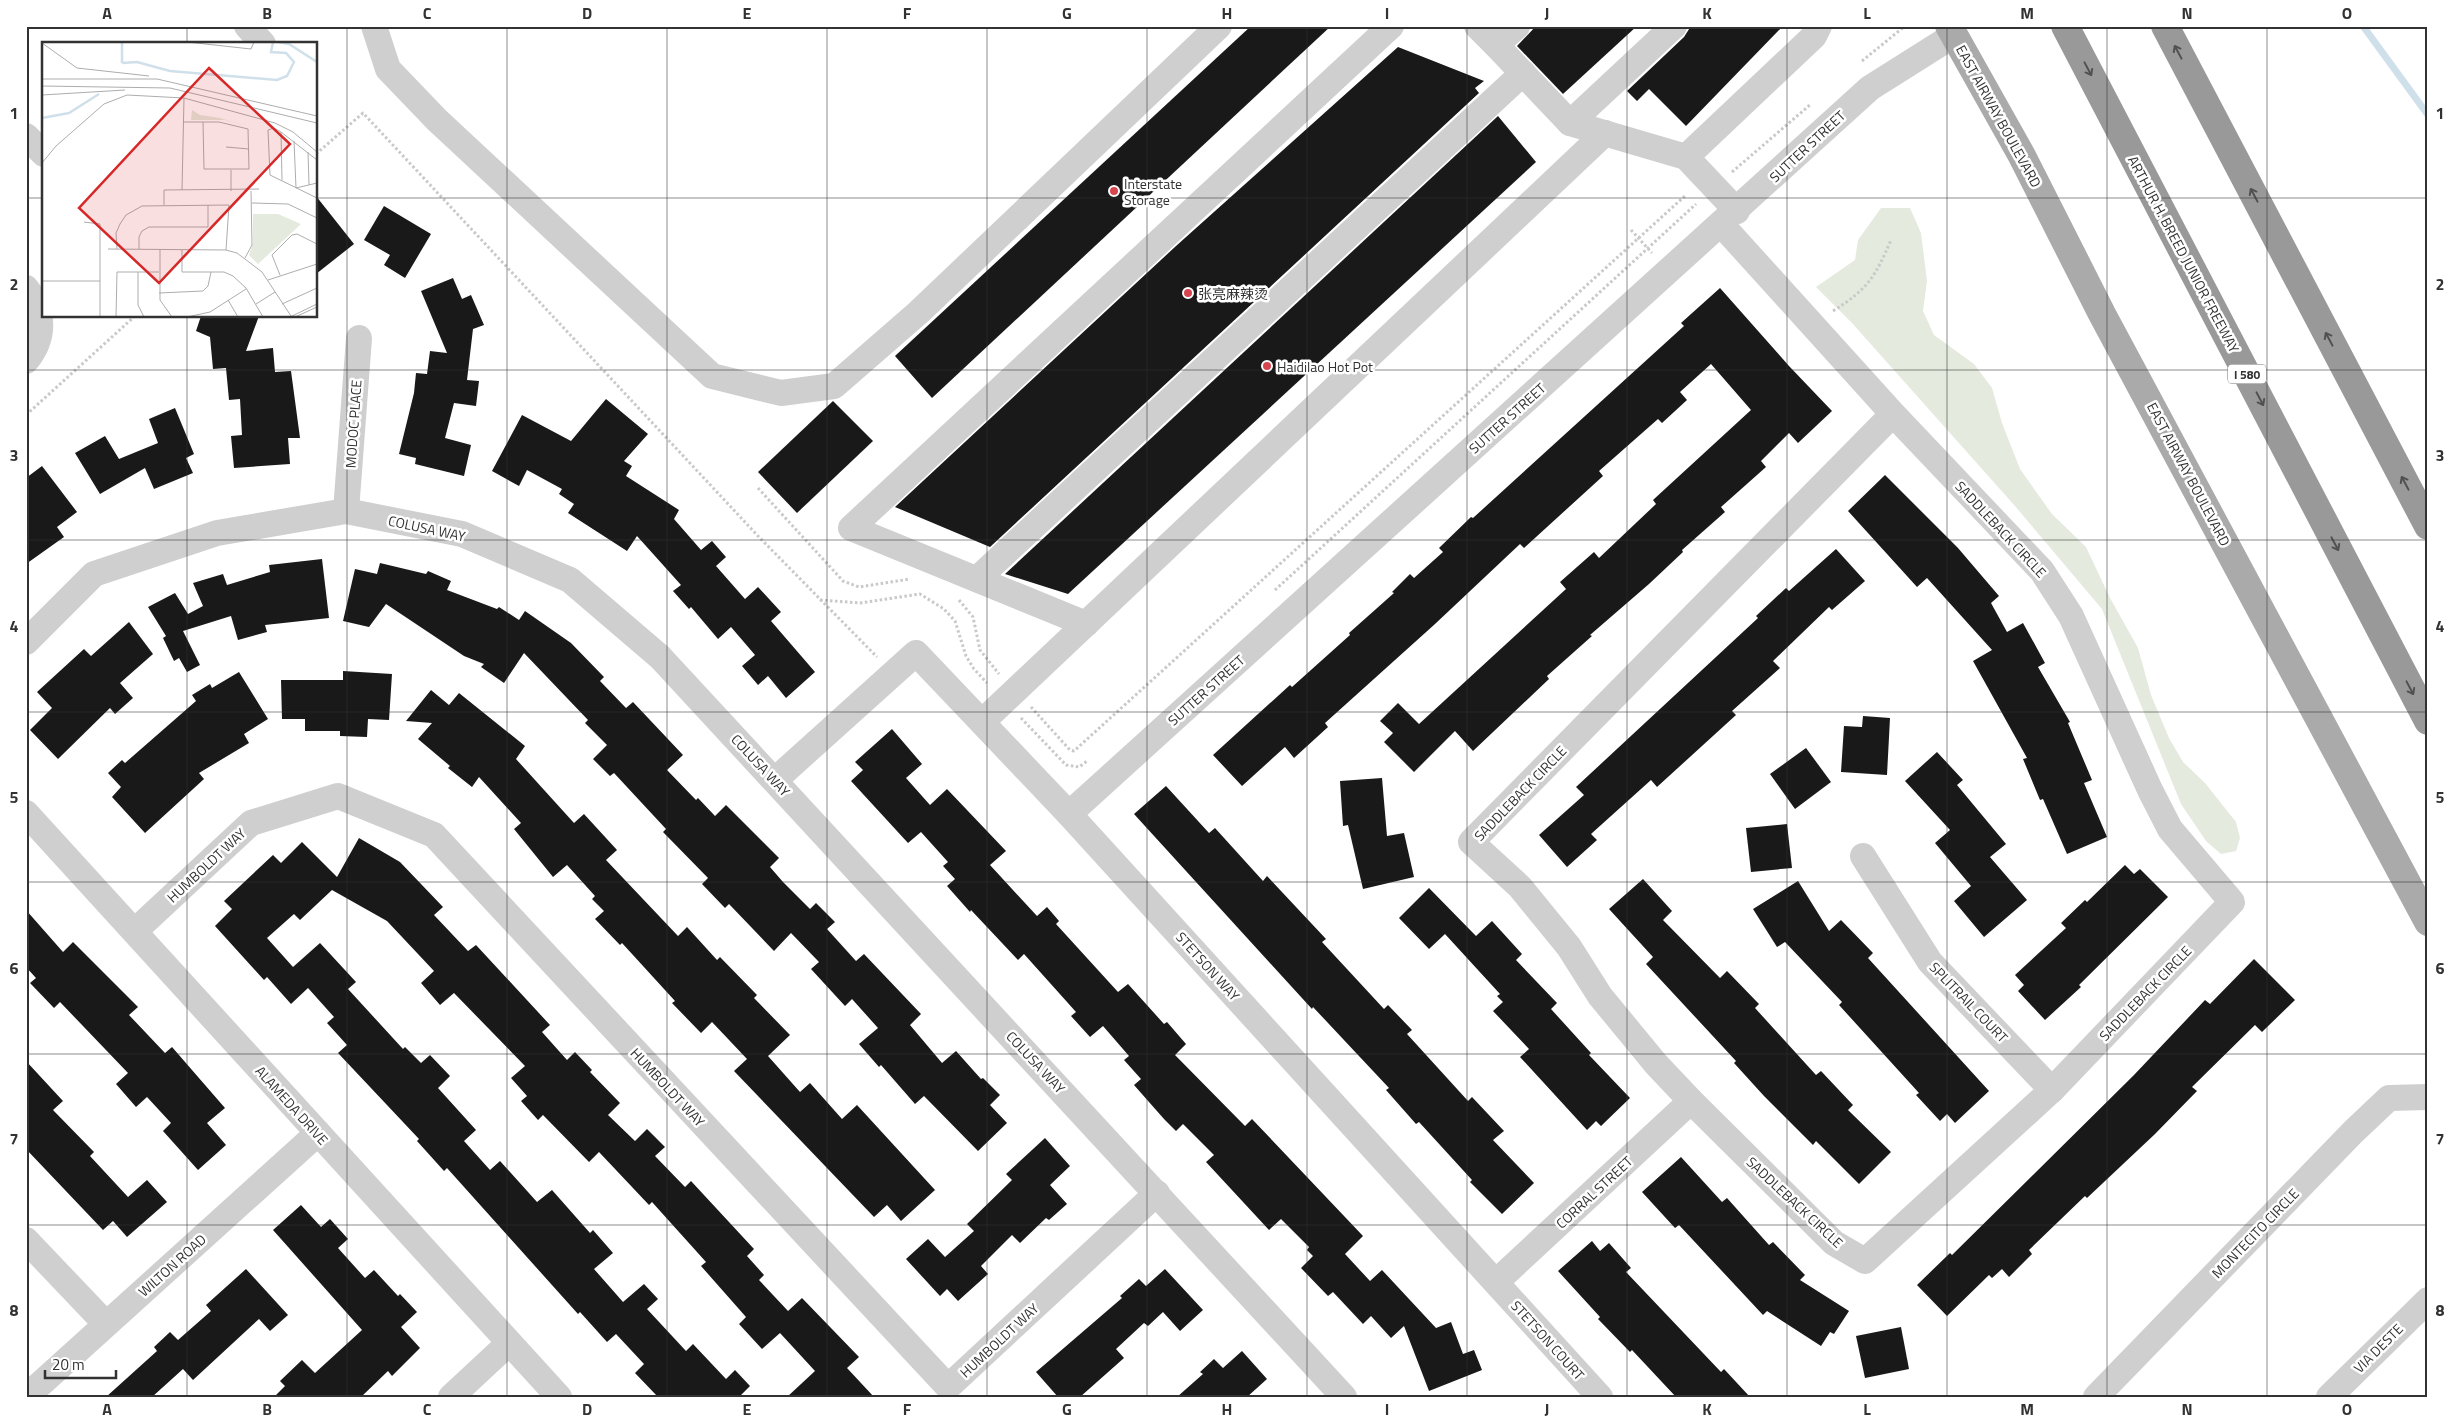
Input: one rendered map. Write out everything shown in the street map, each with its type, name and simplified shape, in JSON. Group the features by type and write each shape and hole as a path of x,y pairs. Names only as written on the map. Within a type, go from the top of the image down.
{"highway":[{"name":"ARTHUR H. BREED JUNIOR FREEWAY","path":"2065,26 2428,721"},
{"path":"2165,26 2428,526"}],"main road":[{"name":"EAST AIRWAY BOULEVARD","path":"1951,30 2022,156 2102,314 2428,922"}],"street":[{"path":"247,26 262,42"},
{"path":"374,26 388,69 394,76 437,120 712,376 781,393 834,386 918,312 1220,26"},
{"path":"1086,624 851,528 1390,26"},
{"path":"1477,26 1570,123 1686,158 1814,36 1819,26"},
{"path":"1496,45 1517,26"},
{"path":"1570,123 1674,26"},
{"name":"SUTTER STREET","path":"1069,814 1729,218 1870,88 1951,30"},
{"path":"977,579 1523,73"},
{"path":"982,722 1604,133"},
{"path":"26,136 42,152"},
{"name":"SADDLEBACK CIRCLE","path":"1686,158 1714,187 1729,218 1893,414 2042,571 2071,616 2150,790 2170,829 2232,902 2052,1090 1866,1261 1834,1242 1656,1064 1600,996 1569,947 1520,888 1471,842 1893,414"},
{"path":"26,288 42,312"},
{"path":"26,362 35,351 48,323"},
{"name":"MODOC PLACE","path":"346,511 359,338"},
{"name":"COLUSA WAY","path":"26,642 94,574 217,533 346,511 462,534 570,580 660,656 1157,1192 1344,1397"},
{"name":"STETSON WAY","path":"893,674 916,653 1069,814 1496,1282"},
{"path":"775,780 893,674"},
{"name":"HUMBOLDT WAY","path":"136,930 250,823 338,796 434,835 948,1387 1157,1192"},
{"name":"ALAMEDA DRIVE","path":"26,813 136,930 559,1397"},
{"name":"SPLITRAIL COURT","path":"1864,856 1930,962 2052,1090"},
{"name":"MONTECITO CIRCLE","path":"2096,1397 2353,1132 2389,1098 2428,1097"},
{"name":"CORRAL STREET","path":"1496,1282 1691,1101"},
{"name":"WILTON ROAD","path":"26,1397 318,1133"},
{"path":"26,1240 106,1324"},
{"name":"STETSON COURT","path":"1496,1282 1600,1397"},
{"name":"VIA DESTE","path":"2329,1397 2428,1300"},
{"path":"451,1397 509,1343"}],"path":[{"path":"1858,65 1904,26"},
{"path":"1273,592 1714,187 1812,104"},
{"path":"318,152 363,113 758,536 893,674"},
{"path":"1631,230 1654,256"},
{"path":"1832,311 1855,297 1872,280 1891,240"},
{"path":"26,415 133,318"},
{"path":"820,600 860,604 920,594 944,609 955,621 962,638 966,656 974,669 1066,765 1079,767 1091,758"}],"shaded area":[{"path":"1881,208 1910,208 1921,233 1927,281 1923,311 1934,335 1974,364 1992,388 2002,423 2020,469 2052,514 2086,547 2110,598 2138,648 2151,695 2169,738 2183,762 2205,783 2236,822 2240,838 2236,851 2221,854 2206,841 2181,804 2102,609 2015,506 1852,323 1816,287 1855,260 1858,240"}],"building":[{"name":"Interstate Storage","path":"1251,26 1331,26 932,398 895,356"},
{"path":"1536,26 1637,26 1563,94 1517,46"},
{"path":"1691,26 1783,26 1686,126 1649,89 1637,101 1627,91 1684,37"},
{"name":"张亮麻辣烫","path":"1398,47 1484,81 1475,88 1479,93 990,547 895,507 1176,246"},
{"name":"Haidilao Hot Pot","path":"1498,116 1536,162 1068,594 1005,574"},
{"path":"318,199 354,244 318,272"},
{"path":"384,206 431,234 405,278 384,265 390,255 364,240"},
{"path":"453,278 462,299 471,295 484,325 473,329 467,380 479,381 476,406 454,403 445,438 471,445 464,476 415,464 416,458 399,454 414,393 416,373 427,374 430,351 447,353 421,291"},
{"path":"1720,288 1832,411 1798,443 1789,433 1761,461 1766,467 1721,507 1725,512 1682,550 1683,552 1649,584 1590,635 1592,636 1547,676 1549,679 1473,751 1455,731 1414,772 1384,742 1393,733 1380,721 1398,703 1419,724 1566,589 1560,582 1594,552 1599,558 1656,504 1653,500 1751,410 1711,364 1680,392 1687,400 1662,423 1658,419 1599,471 1603,476 1524,548 1520,544 1325,723 1328,727 1294,758 1285,747 1242,786 1213,755 1290,685 1292,687 1350,635 1349,633 1394,593 1392,592 1410,574 1414,578 1443,552 1439,548 1471,517 1473,518 1684,326 1681,323"},
{"path":"200,318 258,318 246,351 273,348 275,372 291,371 300,438 288,438 290,464 234,468 231,436 242,435 240,399 229,400 226,368 213,369 210,337 196,331"},
{"path":"606,399 648,434 624,461 632,466 626,476 679,510 674,519 701,550 712,541 726,557 716,566 745,599 758,587 781,612 771,621 815,672 786,698 768,676 758,685 742,666 755,655 731,627 718,639 691,607 689,609 673,591 681,585 637,536 627,551 568,513 574,504 559,494 562,489 527,470 519,486 492,471 522,415 571,441"},
{"path":"833,401 873,441 797,513 758,472"},
{"path":"175,408 194,454 186,458 193,473 154,489 145,468 100,494 75,453 105,436 119,459 158,443 149,419"},
{"path":"42,466 77,512 57,527 64,537 26,564 26,478"},
{"path":"1885,475 1958,548 1999,596 1991,603 2007,632 2023,623 2045,663 2038,667 2070,722 2068,723 2092,780 2084,783 2107,837 2067,854 2043,799 2040,800 2023,759 2027,758 1973,661 1992,650 1927,578 1917,587 1848,511"},
{"path":"1836,549 1865,581 1832,610 1829,607 1773,661 1780,668 1732,711 1736,715 1657,787 1651,780 1591,834 1597,840 1567,867 1539,835 1584,795 1576,787 1758,618 1756,616 1786,588 1789,591"},
{"path":"322,559 329,618 265,625 267,632 238,640 231,616 183,631 200,665 187,672 179,658 174,661 163,638 166,636 148,607 175,593 188,614 203,606 193,583 223,574 227,585 270,572 269,565"},
{"path":"380,563 426,574 428,571 451,581 447,590 497,609 499,607 519,620 525,611 571,643 604,677 600,681 626,708 633,702 683,755 667,770 696,800 698,798 715,816 726,805 779,858 770,867 783,882 810,909 816,903 835,922 827,929 856,961 864,954 921,1014 910,1025 942,1063 956,1051 981,1079 983,1078 1000,1095 990,1105 1007,1123 978,1151 924,1096 915,1104 881,1065 879,1067 859,1044 878,1028 852,999 845,1006 811,969 819,962 791,933 774,951 729,904 725,908 702,884 708,878 663,832 666,829 614,773 610,776 593,759 607,745 585,723 588,720 524,653 504,683 481,667 484,664 464,656 386,604 369,627 343,621 355,569 377,574"},
{"path":"129,622 153,654 120,683 133,698 115,714 110,708 58,759 30,730 52,708 37,692 84,649 91,656"},
{"path":"343,671 392,674 389,720 368,719 367,737 340,736 340,731 305,731 305,719 282,719 281,680 343,680"},
{"path":"239,672 268,719 244,734 249,743 199,773 204,779 145,833 112,797 121,787 108,773 122,760 125,763 196,701 192,695 210,684 212,688"},
{"path":"431,690 449,705 459,693 525,746 516,759 574,823 584,814 617,850 606,860 678,936 687,927 717,960 720,957 757,995 754,998 790,1035 768,1056 800,1092 810,1083 842,1119 857,1105 935,1190 901,1221 887,1205 874,1217 734,1071 747,1059 712,1022 701,1033 672,1003 675,1001 622,943 620,945 595,919 604,911 592,899 595,896 567,865 553,877 514,829 521,823 479,777 472,787 448,768 450,766 418,739 432,723 406,721"},
{"path":"1863,716 1890,718 1887,775 1841,772 1844,726 1862,727"},
{"path":"892,729 922,764 906,778 930,805 947,789 1006,851 990,865 1037,916 1047,907 1059,921 1056,924 1118,992 1128,984 1164,1024 1167,1022 1186,1044 1175,1055 1245,1126 1252,1119 1363,1236 1345,1254 1370,1281 1382,1270 1436,1328 1451,1322 1463,1354 1474,1350 1482,1370 1429,1391 1404,1326 1391,1338 1371,1316 1363,1324 1333,1292 1328,1296 1301,1268 1313,1256 1307,1250 1309,1247 1281,1219 1269,1230 1206,1162 1214,1155 1183,1124 1176,1131 1164,1119 1134,1085 1141,1079 1124,1060 1129,1056 1103,1026 1090,1037 1071,1016 1076,1012 1024,954 1018,960 971,910 970,912 947,886 955,879 943,866 948,862 921,832 908,843 851,781 863,770 855,762"},
{"path":"1806,748 1831,782 1795,809 1770,774"},
{"path":"1937,752 1963,780 1957,785 2006,844 1990,857 2027,900 1984,937 1954,901 1971,886 1935,843 1950,830 1905,781"},
{"path":"1382,778 1387,836 1404,833 1414,877 1363,889 1348,825 1343,826 1340,781"},
{"path":"1166,786 1209,833 1215,828 1263,881 1267,876 1326,939 1322,942 1384,1009 1388,1005 1412,1030 1407,1034 1468,1101 1472,1097 1504,1131 1493,1140 1534,1183 1502,1214 1470,1182 1472,1180 1419,1122 1416,1124 1386,1090 1389,1088 1313,1007 1312,1009 1134,814"},
{"path":"1787,824 1792,868 1751,872 1746,828"},
{"path":"359,838 400,862 443,907 434,915 468,951 476,945 550,1025 542,1032 567,1060 575,1052 592,1070 590,1072 620,1103 608,1115 635,1141 647,1129 665,1147 655,1156 685,1187 691,1181 754,1249 747,1256 764,1275 759,1280 788,1311 802,1298 859,1357 847,1368 874,1397 787,1397 815,1371 780,1333 762,1349 739,1324 746,1317 701,1266 706,1262 652,1202 649,1205 599,1152 589,1162 543,1115 538,1120 521,1101 527,1096 511,1078 525,1066 454,993 440,1005 421,983 434,971 387,921 332,890 300,920 294,914 267,938 293,967 320,943 356,982 348,989 403,1049 405,1047 421,1063 430,1055 450,1076 438,1088 476,1130 464,1141 490,1170 500,1161 537,1202 552,1190 590,1233 593,1230 613,1253 594,1269 623,1302 644,1284 658,1299 647,1309 686,1351 693,1344 726,1379 735,1370 750,1386 741,1395 743,1397 658,1397 635,1373 644,1364 616,1334 607,1342 580,1312 578,1314 447,1168 444,1171 417,1141 419,1139 338,1053 347,1045 327,1023 334,1017 308,988 291,1004 267,977 264,980 215,926 232,909 224,901 273,855 281,863 302,842 337,877"},
{"path":"2125,865 2134,874 2140,869 2168,897 2079,985 2081,987 2045,1020 2018,991 2024,985 2015,975 2066,928 2061,923 2085,900 2087,902"},
{"path":"1643,879 1672,911 1663,920 1720,978 1727,971 1759,1004 1755,1008 1816,1075 1821,1071 1853,1105 1848,1110 1891,1152 1859,1184 1816,1141 1813,1145 1764,1096 1734,1063 1736,1061 1646,964 1653,957 1609,909"},
{"path":"1798,881 1829,931 1841,920 1873,953 1868,958 1989,1091 1955,1123 1947,1114 1940,1121 1916,1095 1919,1093 1839,1005 1842,1002 1785,942 1777,947 1753,909"},
{"path":"1429,888 1476,936 1492,921 1522,954 1516,960 1557,1003 1551,1009 1591,1053 1589,1055 1630,1098 1601,1126 1596,1121 1587,1130 1520,1057 1529,1049 1493,1011 1503,1002 1497,996 1500,994 1445,934 1429,949 1399,918"},
{"path":"26,910 63,952 73,942 138,1007 129,1015 165,1053 172,1047 225,1108 207,1123 226,1145 198,1170 163,1131 171,1123 147,1097 136,1107 116,1084 128,1073 60,1002 54,1008 30,983 36,978 26,967"},
{"path":"2254,959 2295,1000 2262,1032 2255,1025 2192,1087 2197,1091 2155,1134 2087,1198 2085,1196 2029,1250 2032,1254 2009,1277 2002,1269 1992,1278 1989,1275 1947,1316 1917,1285 1950,1253 1952,1255 2134,1075 2205,1000 2210,1004"},
{"path":"26,1061 63,1101 53,1110 94,1152 90,1156 128,1197 147,1180 167,1202 127,1237 113,1221 103,1230 26,1149"},
{"path":"1045,1138 1070,1166 1050,1185 1067,1204 1049,1220 1046,1218 1020,1243 1012,1235 981,1266 988,1274 958,1301 947,1289 940,1296 906,1259 928,1239 945,1257 974,1231 967,1224 1012,1180 1006,1174"},
{"path":"1681,1157 1722,1202 1727,1198 1769,1245 1773,1242 1805,1275 1800,1280 1849,1311 1834,1334 1830,1332 1821,1346 1767,1311 1763,1315 1679,1225 1675,1228 1642,1192"},
{"path":"301,1205 321,1227 330,1219 348,1239 338,1248 365,1278 374,1270 398,1296 400,1294 417,1312 401,1327 420,1348 392,1376 388,1371 361,1397 274,1397 285,1386 280,1381 302,1360 315,1373 362,1330 273,1230"},
{"path":"1592,1241 1600,1251 1609,1243 1631,1268 1626,1272 1721,1372 1724,1369 1750,1397 1676,1397 1632,1350 1630,1352 1598,1319 1600,1317 1558,1271"},
{"path":"246,1269 288,1315 270,1331 259,1319 193,1380 183,1369 152,1397 106,1397 157,1351 154,1347 170,1332 178,1340 211,1311 206,1305"},
{"path":"1165,1269 1203,1310 1180,1331 1163,1312 1148,1326 1144,1323 1116,1349 1124,1358 1080,1397 1058,1397 1036,1372 1122,1298 1120,1296 1139,1279 1146,1286"},
{"path":"1901,1327 1909,1369 1865,1378 1856,1336"},
{"path":"1242,1351 1267,1379 1247,1397 1177,1397 1203,1374 1200,1372 1214,1359 1223,1368"}],"waterway":[{"path":"2363,26 2428,115"}],"place":[{"name":"Interstate Storage","path":"1114,191"},
{"name":"张亮麻辣烫","path":"1188,293"},
{"name":"Haidilao Hot Pot","path":"1267,366"}]}
